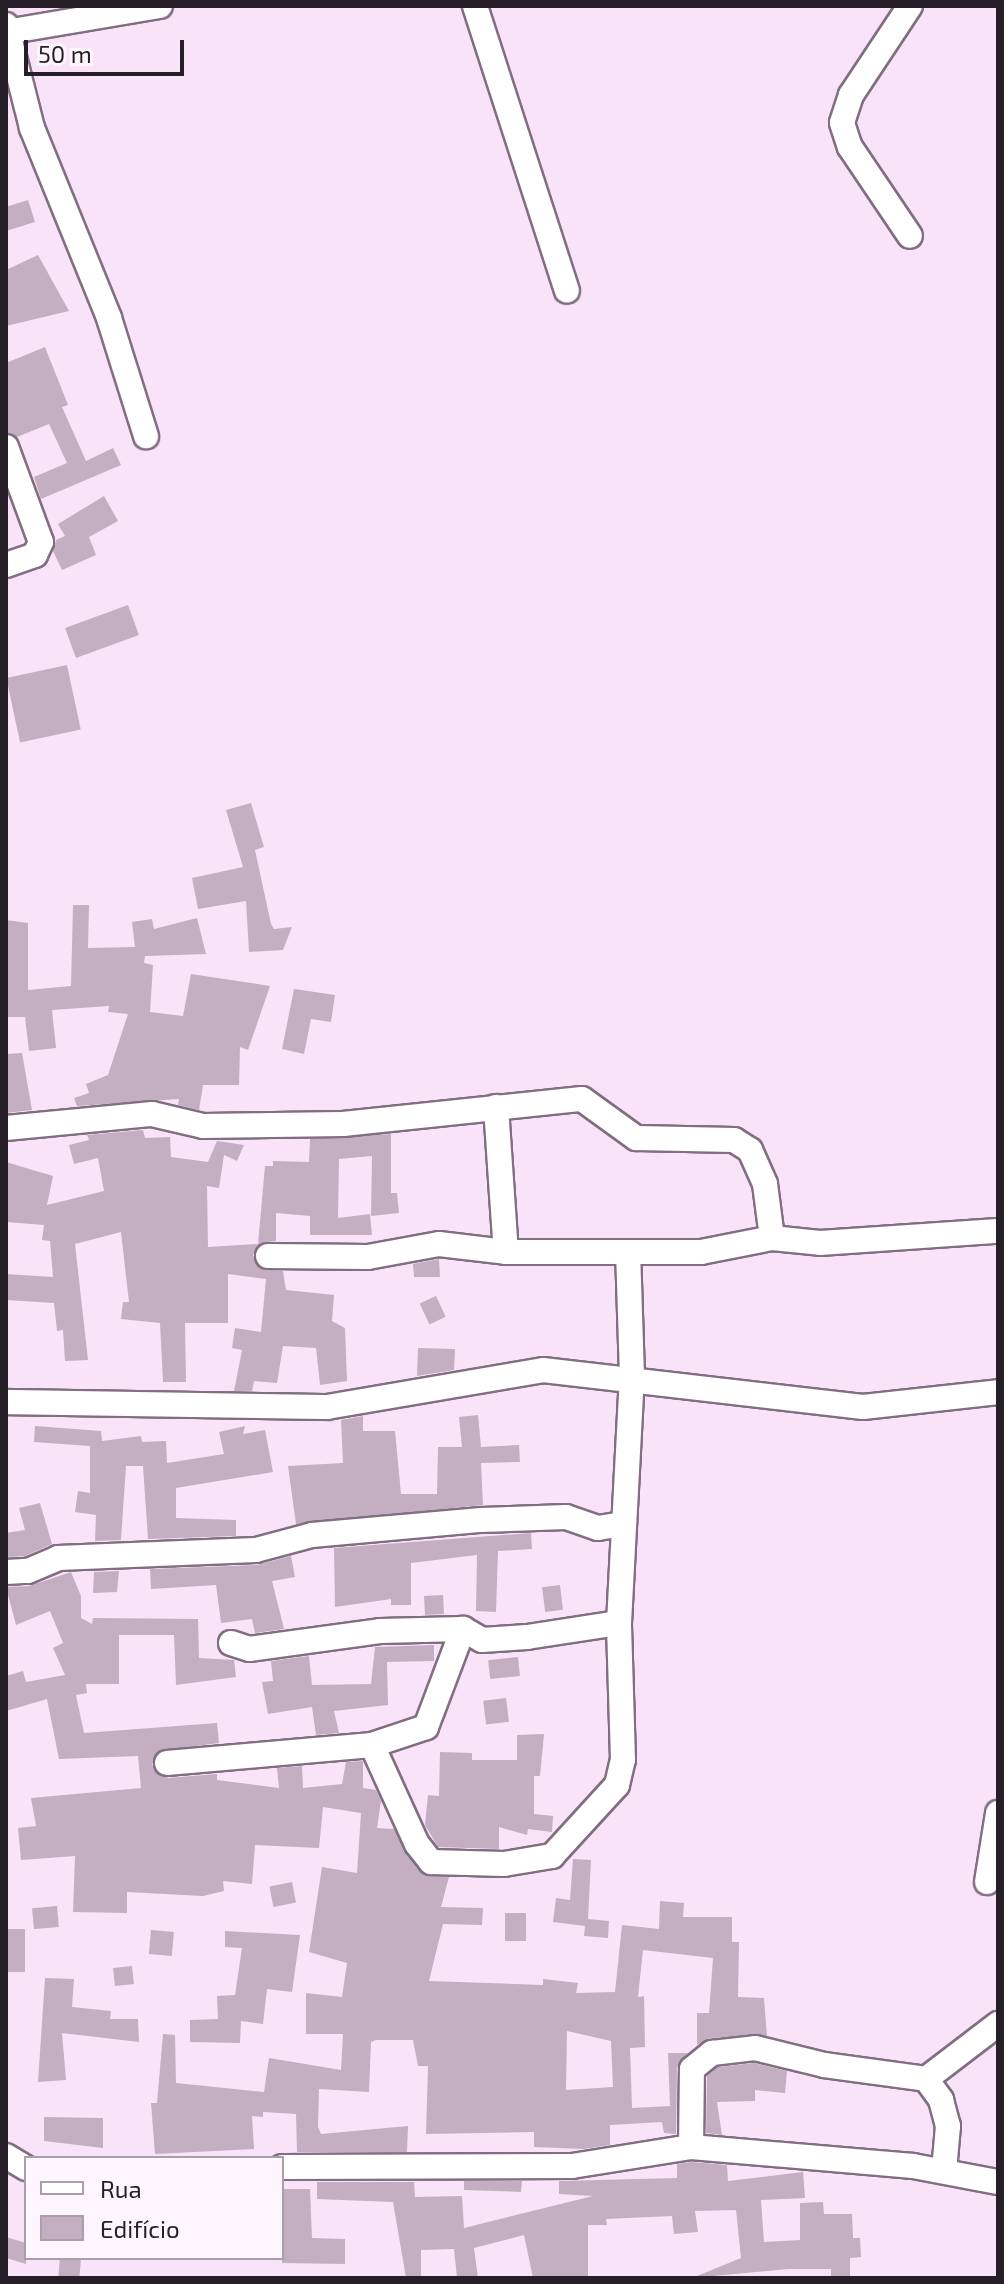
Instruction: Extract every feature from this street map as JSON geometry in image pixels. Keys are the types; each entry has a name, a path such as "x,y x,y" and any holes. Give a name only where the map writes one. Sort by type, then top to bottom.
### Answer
{"street":[{"path":"146,436 109,318 32,128 7,30 160,6"},
{"path":"475,6 567,291"},
{"path":"910,6 851,95 842,123 850,147 910,236"},
{"path":"6,447 41,542 35,555 6,565"},
{"path":"6,1128 152,1114 203,1126 343,1124 574,1098 596,1105 620,1129 647,1141 734,1140 759,1163 772,1238"},
{"path":"496,1107 506,1252"},
{"path":"268,1256 368,1257 439,1244 506,1252 701,1252 772,1238 820,1243 998,1231"},
{"path":"372,1745 417,1844 431,1862 504,1864 552,1856 617,1785 623,1760 619,1623 632,1377 628,1252"},
{"path":"6,1402 327,1407 543,1370 632,1377 863,1407 998,1392"},
{"path":"6,1572 28,1571 58,1558 256,1550 312,1535 481,1520 566,1517 598,1528 624,1524"},
{"path":"231,1643 249,1649 380,1631 463,1629 482,1640 619,1623"},
{"path":"167,1763 372,1745 426,1727 463,1629"},
{"path":"987,1882 998,1813"},
{"path":"691,2147 692,2069 712,2053 767,2049 824,2065 926,2079 998,2024"},
{"path":"926,2079 941,2100 948,2126 944,2171"},
{"path":"284,2167 572,2166 691,2147 944,2171 998,2182"},
{"path":"6,2156 24,2167"}],"building":[{"path":"28,200 35,222 6,231 6,207"},
{"path":"38,255 69,311 6,326 6,270"},
{"path":"45,347 68,405 62,407 86,461 113,448 121,465 41,499 34,477 67,463 49,424 17,437 6,432 6,363"},
{"path":"104,496 118,521 89,537 96,555 62,570 53,551 56,540 65,536 58,524"},
{"path":"128,605 139,635 76,658 65,628"},
{"path":"67,665 81,730 20,742 6,678"},
{"path":"251,803 264,847 255,850 271,924 274,929 292,927 283,950 249,952 246,901 198,909 192,878 243,867 226,810"},
{"path":"73,905 89,905 88,948 135,947 132,922 152,919 154,929 197,918 206,954 145,956 144,963 153,965 150,1012 183,1016 191,974 270,986 248,1050 240,1047 239,1085 203,1085 199,1110 178,1105 179,1099 77,1106 74,1098 89,1093 86,1084 108,1075 128,1014 108,1012 109,1006 52,1010 56,1048 29,1051 25,1017 6,1017 6,920 28,923 28,990 71,986"},
{"path":"294,989 335,995 331,1022 311,1019 304,1054 282,1049"},
{"path":"22,1053 32,1110 6,1113 6,1054"},
{"path":"143,1130 145,1138 170,1137 171,1157 208,1162 217,1141 244,1145 237,1161 224,1155 219,1188 207,1186 208,1247 258,1244 265,1166 273,1166 273,1161 309,1162 310,1139 391,1134 391,1193 397,1193 399,1213 371,1216 372,1156 339,1159 338,1218 370,1214 372,1235 310,1235 310,1216 276,1213 276,1241 260,1243 253,1255 261,1269 283,1271 286,1290 334,1295 332,1321 345,1328 347,1381 320,1385 316,1348 283,1346 277,1383 254,1381 252,1391 234,1391 242,1350 232,1348 235,1328 261,1332 266,1279 228,1274 228,1323 185,1323 186,1382 163,1382 160,1323 121,1319 123,1302 129,1302 121,1232 75,1244 88,1360 65,1361 63,1330 57,1331 54,1303 6,1300 6,1274 53,1277 50,1241 42,1240 44,1225 6,1222 6,1162 53,1176 47,1205 104,1191 98,1158 74,1164 69,1145 89,1140 87,1135"},
{"path":"439,1259 440,1277 414,1277 413,1264"},
{"path":"436,1296 446,1317 429,1324 420,1304"},
{"path":"418,1348 455,1349 454,1370 417,1376"},
{"path":"478,1415 481,1447 519,1445 520,1462 481,1463 483,1505 296,1524 288,1466 343,1463 341,1420 363,1416 363,1431 395,1431 401,1494 437,1494 438,1447 462,1447 459,1417"},
{"path":"35,1426 101,1431 102,1441 141,1436 142,1442 166,1441 167,1463 224,1454 219,1432 245,1426 243,1434 265,1430 273,1472 176,1488 176,1518 236,1520 236,1536 148,1539 143,1466 126,1466 121,1540 95,1541 96,1515 75,1512 78,1491 90,1493 90,1446 34,1442"},
{"path":"40,1503 52,1544 25,1556 6,1557 6,1533 25,1530 19,1508"},
{"path":"531,1533 532,1549 498,1551 496,1612 476,1611 477,1555 411,1563 411,1605 391,1605 391,1599 335,1607 334,1548"},
{"path":"291,1556 295,1577 272,1581 284,1629 255,1633 252,1619 221,1623 216,1585 151,1589 150,1569 257,1565"},
{"path":"119,1571 117,1592 93,1593 94,1572"},
{"path":"71,1572 81,1596 81,1618 92,1624 93,1618 198,1619 199,1658 234,1660 236,1677 176,1685 174,1635 119,1635 119,1684 86,1684 87,1693 76,1695 84,1733 217,1723 219,1743 158,1751 152,1765 168,1778 217,1774 217,1780 279,1788 277,1768 302,1766 303,1788 342,1784 346,1762 363,1761 363,1788 376,1790 381,1801 377,1828 394,1829 424,1875 449,1877 441,1907 483,1908 482,1925 443,1924 429,1981 543,1985 543,1979 578,1983 576,1993 615,1992 622,1925 659,1929 660,1901 684,1903 683,1917 732,1917 732,1942 739,1942 738,1997 764,1998 767,2036 710,2038 697,2045 697,2013 709,2013 713,1958 643,1950 638,1997 644,1996 645,2047 630,2048 632,2108 670,2106 668,2053 688,2053 677,2068 676,2134 664,2133 662,2122 610,2125 610,2145 584,2149 534,2147 534,2132 426,2134 428,2066 418,2066 413,2040 376,2040 371,2042 369,2092 319,2089 318,2127 321,2134 408,2126 407,2152 297,2152 296,2114 263,2112 263,2117 252,2116 254,2149 155,2154 151,2103 157,2103 163,2034 175,2035 176,2083 264,2092 269,2058 341,2070 343,2034 306,2034 306,1993 342,1997 347,1963 309,1952 322,1867 357,1873 361,1813 323,1807 319,1848 255,1845 252,1884 223,1881 224,1891 203,1896 127,1892 127,1913 73,1912 75,1856 21,1860 18,1828 36,1826 31,1798 141,1788 138,1756 59,1759 47,1699 6,1711 6,1676 23,1671 26,1682 65,1675 53,1648 63,1643 50,1611 16,1625 6,1587 29,1586","holes":["567,2031 611,2041 613,2087 566,2090"]},
{"path":"560,1585 563,1610 545,1612 542,1587"},
{"path":"443,1595 444,1614 425,1615 424,1596"},
{"path":"434,1645 434,1661 387,1662 388,1705 334,1711 339,1733 316,1735 312,1707 268,1714 262,1682 273,1681 271,1661 309,1656 312,1685 371,1684 375,1647"},
{"path":"518,1657 520,1676 490,1679 488,1660"},
{"path":"506,1698 509,1722 486,1725 483,1701"},
{"path":"544,1734 540,1776 534,1776 534,1814 553,1816 552,1832 528,1829 527,1835 499,1827 499,1849 438,1847 425,1825 428,1795 439,1796 440,1752 472,1753 472,1760 517,1760 517,1735"},
{"path":"573,1859 591,1860 588,1919 609,1921 608,1938 584,1936 585,1926 553,1922 556,1898 570,1900"},
{"path":"292,1882 296,1903 273,1907 269,1886"},
{"path":"57,1906 59,1927 34,1929 32,1908"},
{"path":"505,1913 526,1913 526,1941 505,1941"},
{"path":"6,1929 25,1929 25,1972 6,1972"},
{"path":"151,1930 174,1932 172,1956 149,1954"},
{"path":"225,1931 300,1935 292,1992 267,1989 263,2024 241,2021 240,2043 190,2042 190,2020 218,2019 217,1996 235,1995 242,1948 225,1947"},
{"path":"132,1966 134,1984 115,1986 113,1968"},
{"path":"45,1978 74,1979 72,2007 111,2011 110,2019 138,2019 139,2042 62,2033 66,2080 38,2082"},
{"path":"754,2063 787,2071 785,2093 755,2090 755,2101 717,2102 722,2135 706,2133 707,2076 718,2067"},
{"path":"44,2117 103,2118 103,2148 44,2141"},
{"path":"677,2164 727,2165 728,2181 803,2172 805,2198 761,2200 764,2242 800,2240 800,2203 823,2202 824,2214 852,2214 853,2238 860,2238 861,2257 850,2258 850,2278 831,2278 831,2269 788,2269 692,2278 741,2258 736,2210 695,2211 698,2232 674,2234 672,2216 606,2219 607,2225 588,2225 588,2278 533,2278 524,2235 474,2248 478,2278 457,2278 454,2249 421,2250 421,2278 406,2278 393,2202 317,2199 317,2182 414,2182 415,2197 462,2196 464,2228 593,2196 559,2194 559,2181 677,2178"},
{"path":"464,2181 522,2181 521,2192 464,2190"},
{"path":"284,2189 310,2189 312,2238 345,2239 345,2264 282,2263"},
{"path":"6,2237 24,2242 26,2264 6,2258"},
{"path":"60,2260 81,2260 79,2278 58,2276"}]}
